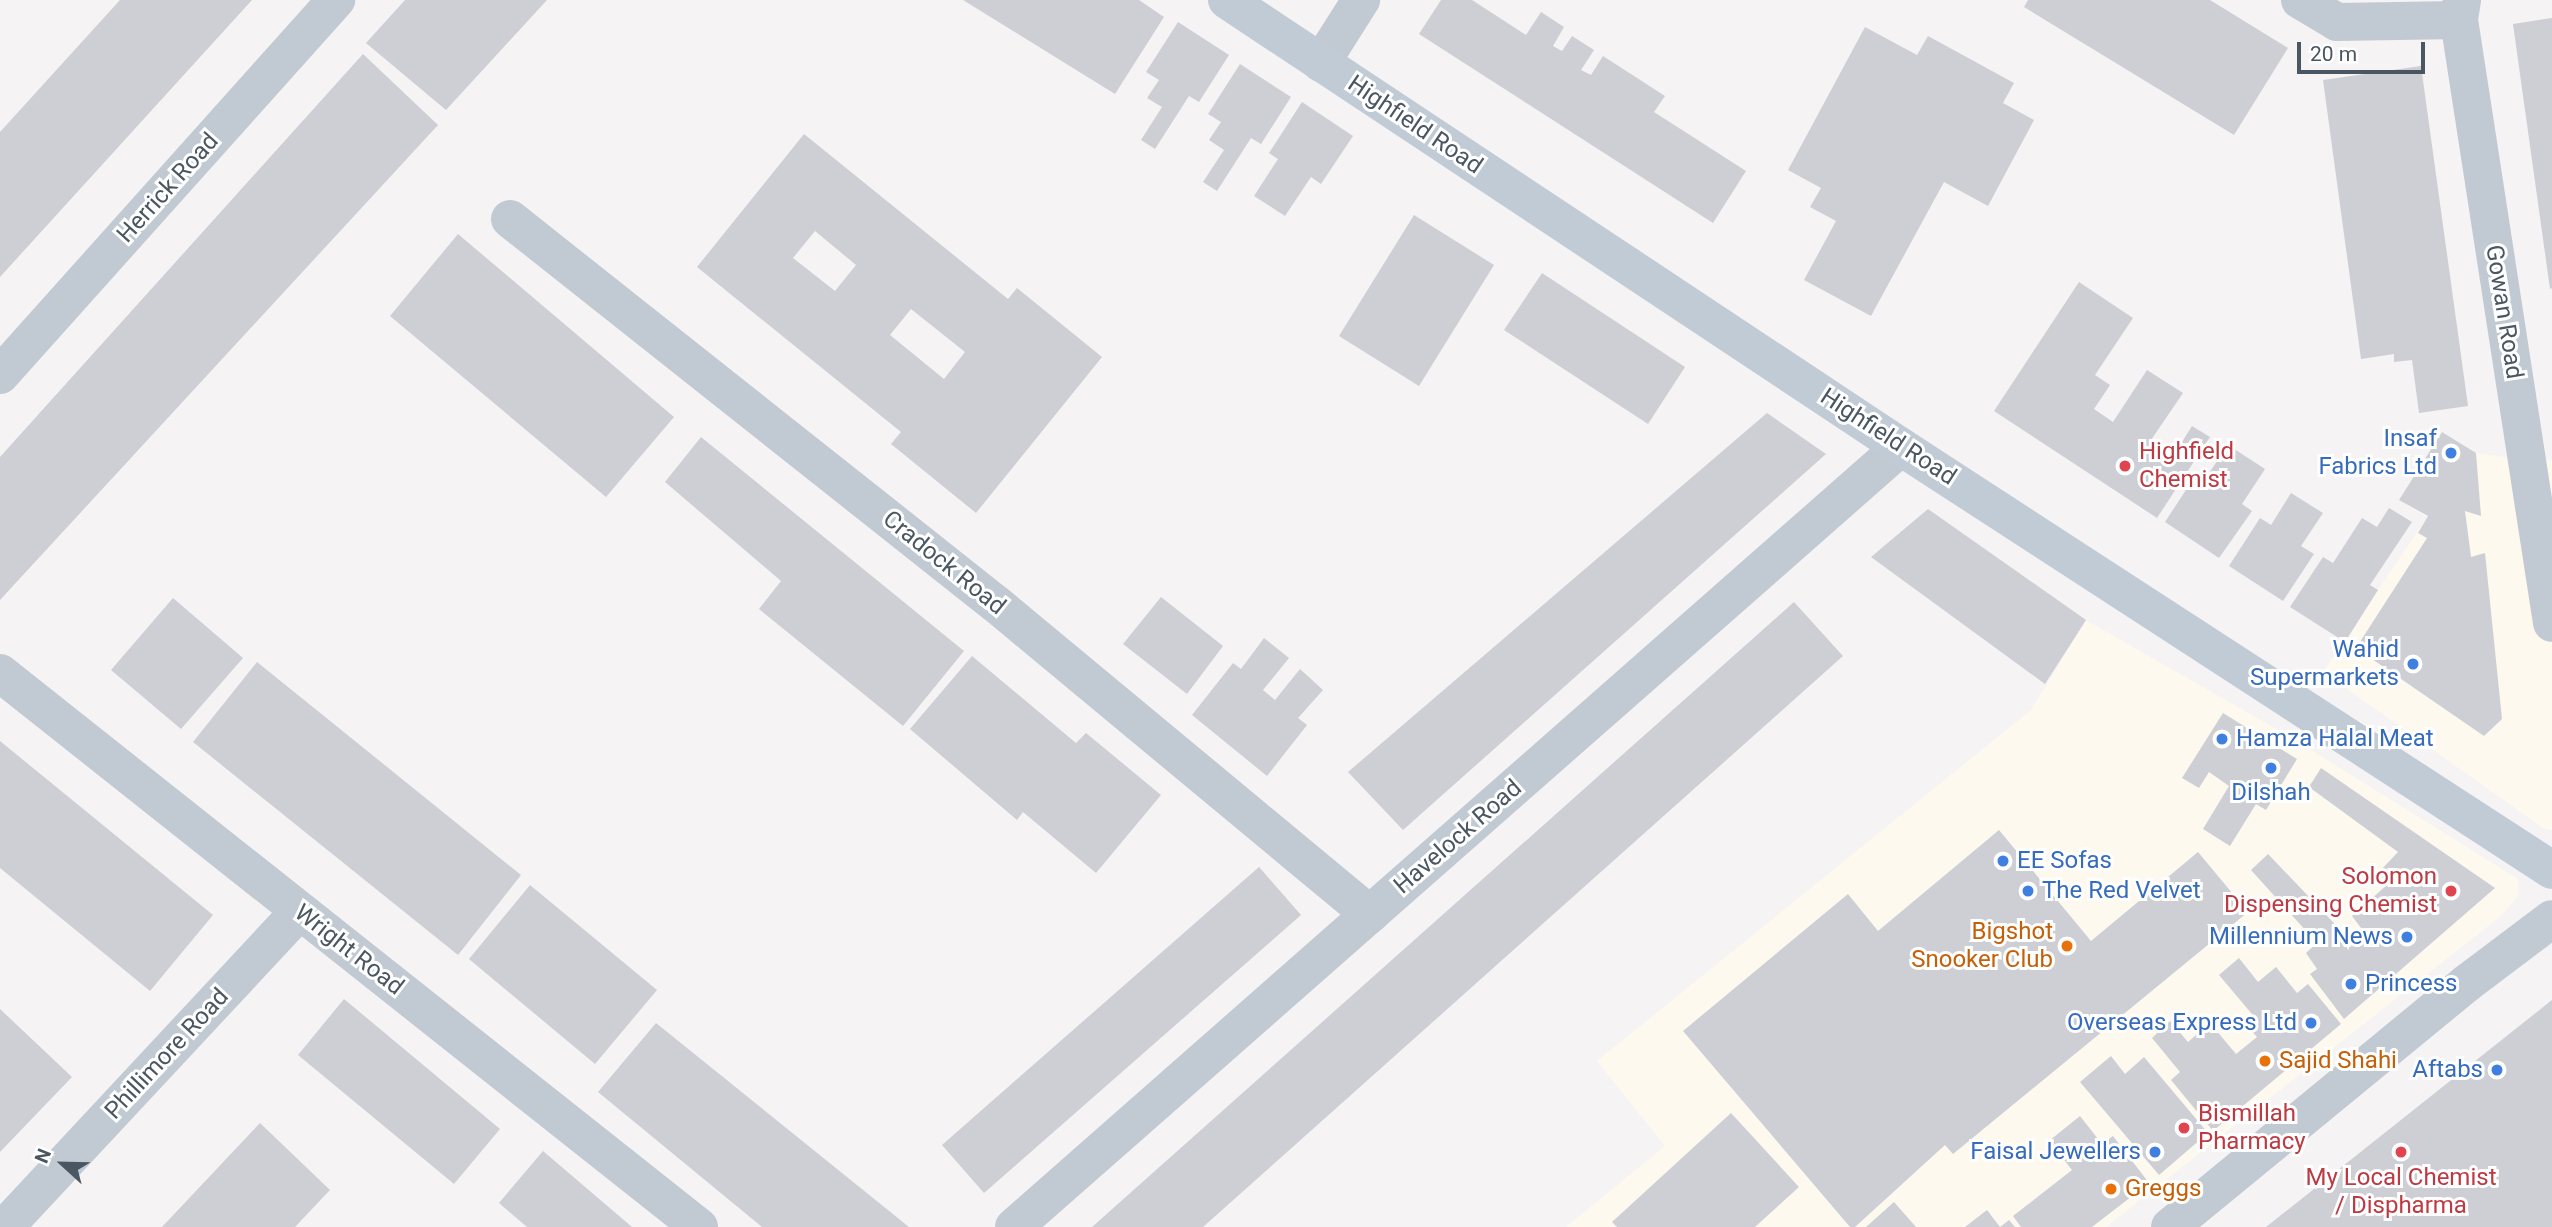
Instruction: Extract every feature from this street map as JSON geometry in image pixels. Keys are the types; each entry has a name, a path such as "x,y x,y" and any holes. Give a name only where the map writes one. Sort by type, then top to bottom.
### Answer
{"main road":[{"name":"Highfield Road","path":"1227,0 1901,447 2552,870"}],"street":[{"name":"Herrick Road","path":"0,375 336,0"},
{"path":"1321,63 1361,0"},
{"path":"2300,0 2337,22 2460,10"},
{"name":"Gowan Road","path":"2460,10 2552,623"},
{"name":"Cradock Road","path":"510,219 996,604 1370,914"},
{"name":"Havelock Road","path":"1014,1227 1901,447"},
{"name":"Wright Road","path":"0,673 699,1227"},
{"name":"Phillimore Road","path":"5,1227 300,911"},
{"path":"2170,1227 2467,983 2552,919"}],"shaded area":[{"path":"2442,432 2476,453 2536,461 2552,460 2552,830 2543,828 2323,672 2427,517 2399,500"},
{"path":"2086,620 2287,735 2518,879 2519,895 2501,916 2106,1227 1566,1227 1665,1146 1597,1061 2031,710"}],"building":[{"path":"120,0 252,0 0,277 0,132"},
{"path":"405,0 547,0 446,110 366,43"},
{"path":"963,0 1139,0 1164,17 1115,94"},
{"path":"1441,0 1472,0 1526,35 1541,12 1564,27 1553,46 1562,51 1572,36 1594,50 1581,70 1591,75 1603,56 1665,96 1654,112 1746,171 1713,223 1419,34"},
{"path":"2028,0 2210,0 2288,48 2234,135 2024,7"},
{"path":"2552,18 2552,288 2550,289 2513,24"},
{"path":"1178,22 1229,55 1199,102 1189,96 1155,149 1141,140 1162,107 1147,98 1159,80 1146,72"},
{"path":"1865,27 1917,55 1928,36 2014,83 2003,103 2034,120 1988,206 1944,182 1871,316 1804,280 1836,221 1810,207 1821,188 1788,170"},
{"path":"363,54 438,125 0,600 0,457"},
{"path":"1240,64 1291,97 1261,144 1251,138 1217,191 1203,182 1224,150 1209,140 1221,122 1208,114"},
{"path":"2421,66 2468,406 2419,413 2412,360 2394,362 2394,354 2361,359 2323,80"},
{"path":"1302,102 1353,136 1321,184 1311,177 1285,216 1254,196 1278,159 1269,153"},
{"path":"804,134 1008,299 1017,288 1102,357 976,513 891,444 901,432 697,267","holes":["815,231 856,265 835,291 793,258","911,309 965,352 944,379 890,335"]},
{"path":"1414,215 1494,265 1419,386 1339,336"},
{"path":"458,234 674,417 606,497 390,316"},
{"path":"1542,273 1685,367 1648,424 1504,330"},
{"path":"2079,282 2133,318 2095,375 2110,385 2094,409 2113,422 2147,370 2183,393 2149,443 2172,458 2192,426 2210,437 2157,518 1994,411"},
{"path":"1767,413 1826,454 1403,830 1348,772"},
{"path":"2442,432 2476,453 2481,516 2465,511 2471,557 2485,553 2502,719 2484,736 2356,648 2427,538 2418,533 2428,516 2399,500"},
{"path":"701,437 964,651 903,726 759,609 781,581 665,482"},
{"path":"2228,445 2265,469 2242,504 2252,511 2219,558 2165,522 2197,473 2205,479"},
{"path":"2291,493 2323,513 2301,546 2314,554 2283,601 2229,566 2260,518 2271,525"},
{"path":"2389,508 2412,522 2370,585 2378,590 2345,642 2290,607 2323,557 2333,563 2362,518 2377,527"},
{"path":"1928,509 2086,620 2045,684 1871,557"},
{"path":"1161,597 1223,646 1187,694 1123,644"},
{"path":"173,598 243,658 181,729 111,670"},
{"path":"1794,602 1843,656 1203,1227 1092,1227"},
{"path":"1264,638 1289,658 1263,690 1275,700 1300,669 1323,690 1298,718 1307,725 1267,776 1192,715 1233,663 1241,669"},
{"path":"972,656 1076,743 1086,733 1161,795 1096,873 1023,812 1017,820 910,729"},
{"path":"257,662 521,875 458,955 193,742"},
{"path":"2223,713 2297,759 2266,810 2256,804 2230,846 2203,829 2229,786 2209,772 2199,788 2182,778"},
{"path":"0,741 213,915 150,991 0,868"},
{"path":"2321,768 2495,888 2344,1019 2310,974 2317,969 2306,953 2317,943 2251,870 2268,854 2351,941 2364,932 2352,916 2388,884 2378,873 2398,852 2309,787"},
{"path":"1999,830 2091,941 2198,852 2248,912 1953,1154 1945,1145 1855,1227 1850,1227 1683,1031 1848,894 1878,931"},
{"path":"1259,867 1301,915 984,1193 942,1145"},
{"path":"530,885 657,990 595,1064 469,959"},
{"path":"2239,958 2258,982 2276,967 2297,993 2308,984 2341,1024 2213,1131 2171,1080 2180,1072 2152,1038 2170,1021 2188,1042 2210,1023 2236,1054 2257,1037 2248,1027 2257,1020 2219,975"},
{"path":"344,999 500,1129 454,1184 298,1055"},
{"path":"2552,1000 2552,1227 2266,1227"},
{"path":"0,1009 72,1077 0,1152"},
{"path":"656,1023 909,1227 762,1227 598,1092"},
{"path":"2111,1056 2125,1074 2144,1057 2208,1133 2159,1175 2080,1082"},
{"path":"1731,1113 1799,1187 1755,1227 1617,1227 1612,1222"},
{"path":"2080,1116 2102,1144 2113,1136 2149,1183 2092,1227 2021,1227 2013,1216 2072,1170 2049,1141"},
{"path":"260,1123 330,1190 295,1227 162,1227"},
{"path":"543,1151 632,1227 527,1227 499,1203"},
{"path":"1894,1202 1916,1227 1866,1227"},
{"path":"1987,1210 2000,1227 1965,1227"},
{"path":"2009,1220 2015,1227 2000,1227"}],"place":[{"name":"Insaf Fabrics Ltd","path":"2451,453"},
{"name":"Highfield Chemist","path":"2125,466"},
{"name":"Wahid Supermarkets","path":"2413,664"},
{"name":"Hamza Halal Meat","path":"2222,739"},
{"name":"Dilshah","path":"2271,768"},
{"name":"EE Sofas","path":"2003,861"},
{"name":"The Red Velvet","path":"2028,891"},
{"name":"Solomon Dispensing Chemist","path":"2451,891"},
{"name":"Millennium News","path":"2407,937"},
{"name":"Bigshot Snooker Club","path":"2067,946"},
{"name":"Princess","path":"2351,984"},
{"name":"Overseas Express Ltd","path":"2311,1023"},
{"name":"Sajid Shahi","path":"2265,1061"},
{"name":"Aftabs","path":"2497,1070"},
{"name":"Bismillah Pharmacy","path":"2184,1128"},
{"name":"Faisal Jewellers","path":"2155,1152"},
{"name":"My Local Chemist / Dispharma","path":"2401,1152"},
{"name":"Greggs","path":"2111,1189"}]}
